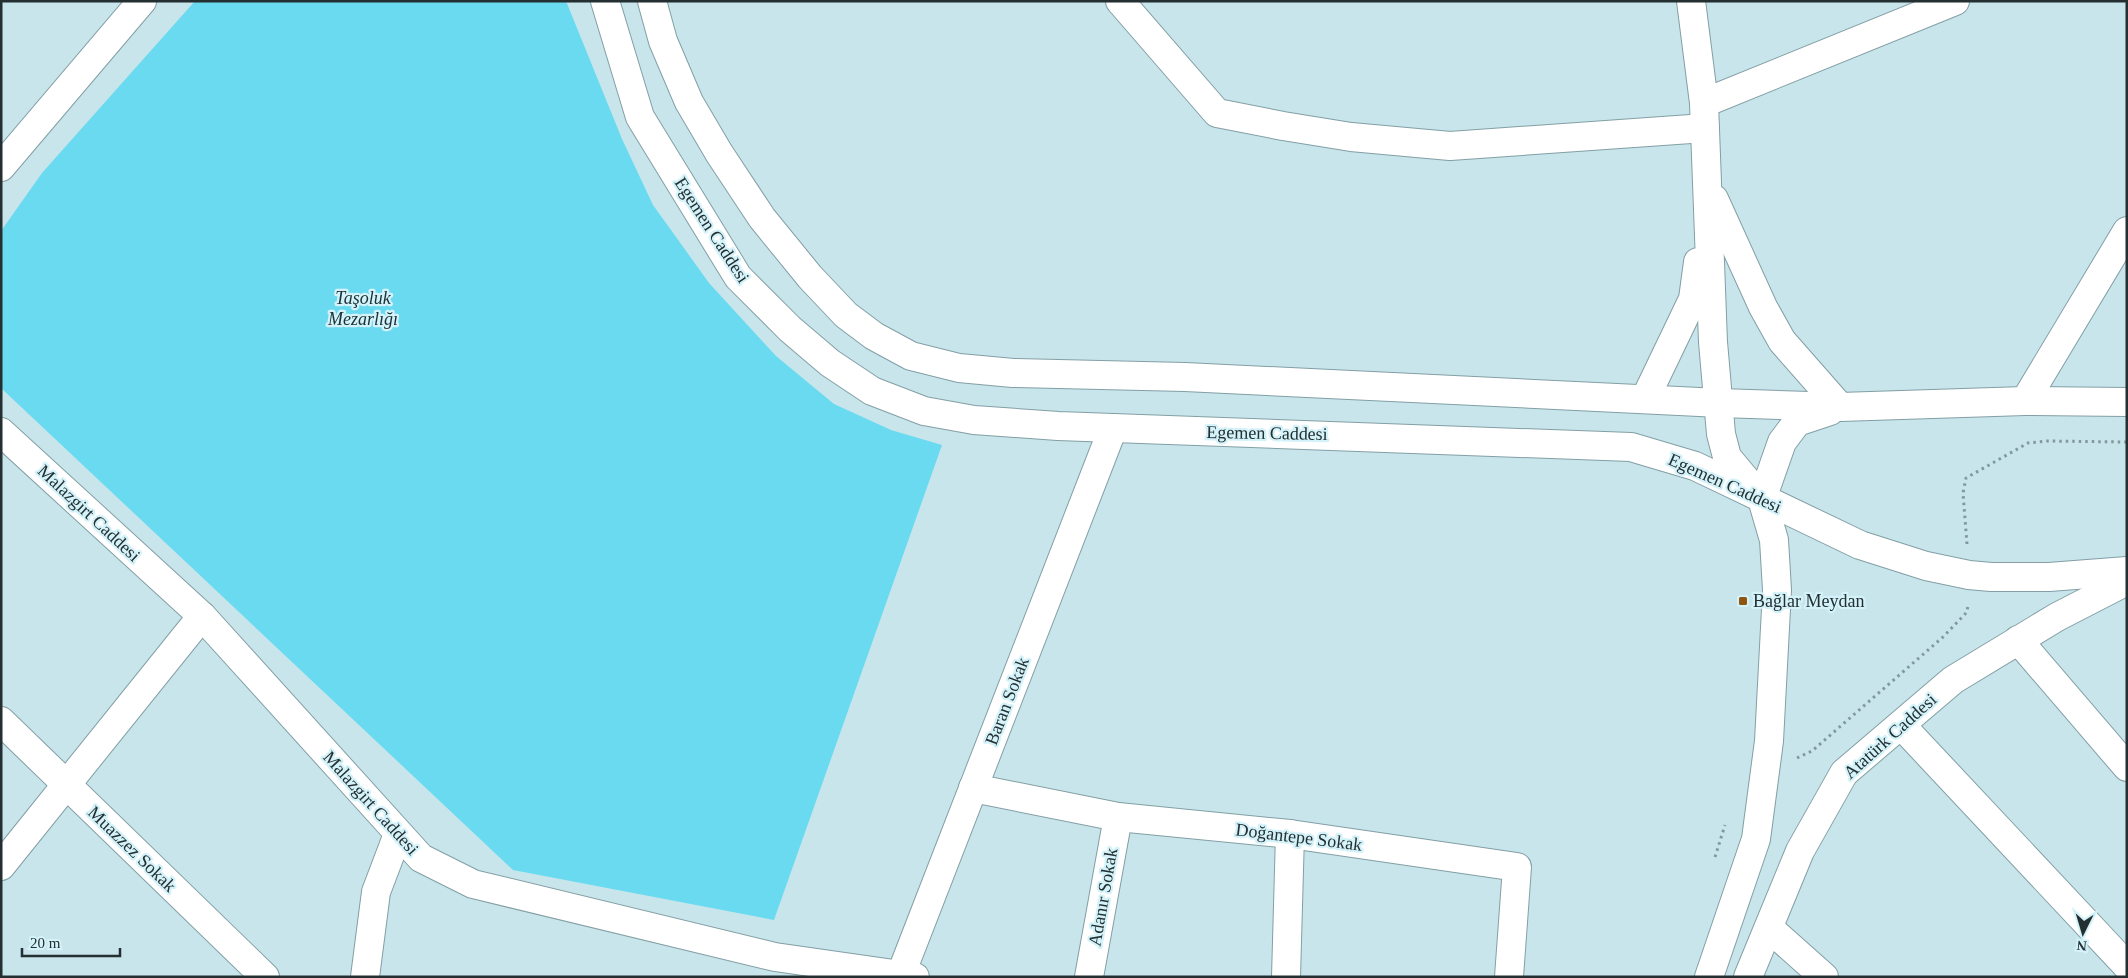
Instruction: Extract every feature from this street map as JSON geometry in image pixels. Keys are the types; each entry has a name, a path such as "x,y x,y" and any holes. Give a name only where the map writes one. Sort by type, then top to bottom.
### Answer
{"street":[{"path":"1,168 142,1"},
{"name":"Egemen Caddesi","path":"605,1 640,117 738,277 790,329 830,363 872,391 924,411 974,420 1113,428 1631,447 1695,466 1860,544 1926,566 1969,575 2049,577 2127,572"},
{"path":"652,1 663,41 689,102 762,218 810,277 846,315 874,336 911,356 959,368 1013,373 1185,376 1720,403 1840,407 2025,401 2127,402"},
{"path":"1120,1 1217,112 1283,126 1350,137 1450,146 1704,115 1955,1"},
{"path":"1691,1 1704,115 1709,186 1713,342 1720,403 1720,434 1727,457 1762,499 1774,540 1777,590 1769,741 1756,839 1709,977"},
{"path":"1645,399 1693,299 1709,186"},
{"path":"1709,186 1760,299 1782,341 1840,407"},
{"path":"2025,401 2127,231"},
{"path":"1762,499 1782,442 1797,422 1840,407"},
{"name":"Baran Sokak","path":"908,975 973,788 1113,428"},
{"name":"Malazgirt Caddesi","path":"1,432 202,616 421,858 473,884 775,967 908,975"},
{"name":"Atatürk Caddesi","path":"1748,977 1800,850 1844,773 1953,680 2057,617 2127,581"},
{"path":"1,866 202,616"},
{"path":"2018,640 2127,767"},
{"name":"Muazzez Sokak","path":"1,721 265,977"},
{"path":"1901,725 2127,966"},
{"name":"Doğantepe Sokak","path":"973,788 1118,817 1290,834 1517,867 1509,977"},
{"name":"Adanır Sokak","path":"1089,977 1118,817"},
{"path":"365,977 376,892 398,834"},
{"path":"1286,977 1290,834"},
{"path":"1769,928 1824,977"}],"path":[{"path":"1968,554 1963,493 1966,478 2028,443 2047,441 2127,442"},
{"path":"1792,761 1812,751 1943,637 1967,612 1969,602"},
{"path":"1712,866 1726,824"}],"green space":[{"name":"Taşoluk Mezarlığı","path":"195,1 566,1 622,139 653,205 709,283 776,356 834,404 891,430 942,445 774,920 513,870 1,388 1,231 42,173"}],"place":[{"name":"Bağlar Meydan","path":"1743,601"}]}
